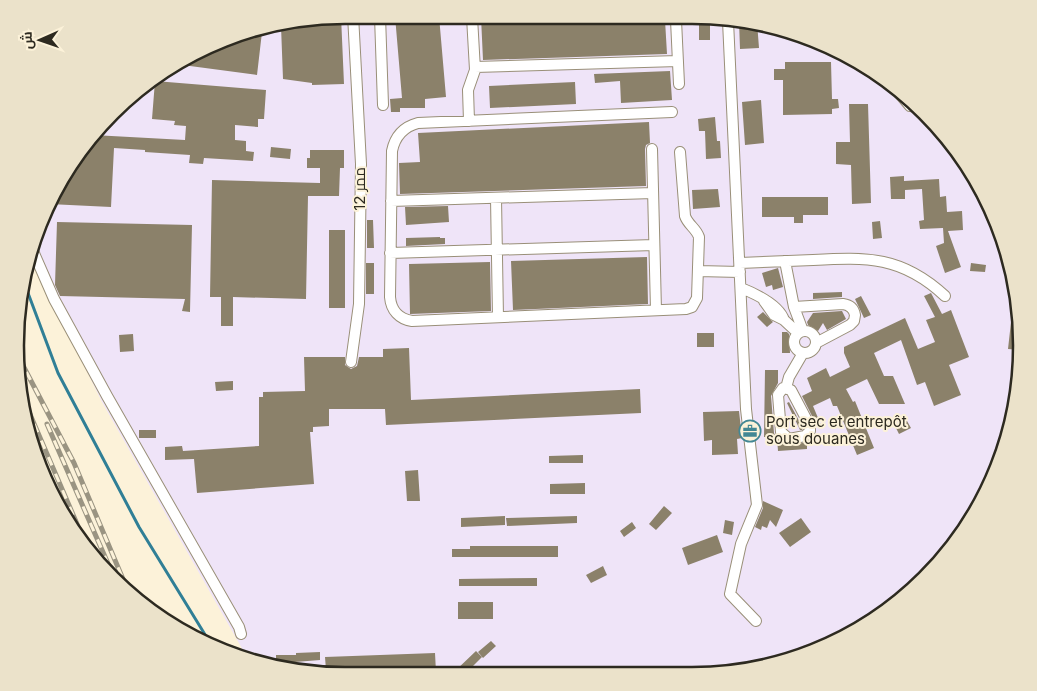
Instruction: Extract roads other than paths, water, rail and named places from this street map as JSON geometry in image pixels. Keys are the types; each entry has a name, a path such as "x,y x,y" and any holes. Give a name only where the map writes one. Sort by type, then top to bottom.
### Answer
{"street":[{"name":"ممر 12","path":"351,362 359,304 361,164 354,24"},
{"path":"380,24 383,105"},
{"path":"469,121 468,90 474,74 472,24"},
{"path":"676,24 679,84"},
{"path":"728,26 746,409 757,505 741,544 730,594 756,621"},
{"path":"474,66 678,62"},
{"path":"672,112 418,123 407,127 398,134 392,151 390,302 394,312 402,318 412,321 656,310 689,308 695,305 697,298 699,237 687,222 685,216 680,152"},
{"path":"652,149 656,310"},
{"path":"391,201 653,193"},
{"path":"496,198 498,317"},
{"path":"390,253 654,244"},
{"path":"36,258 54,299 239,627 241,634"},
{"path":"698,271 740,268 784,261 851,258 885,262 917,275 945,296"},
{"path":"784,261 800,332"},
{"path":"741,288 753,293 764,301 770,311 800,332 808,332 816,343"},
{"path":"786,388 792,393 810,426 810,431 806,436 789,439 781,432 778,395 781,390 786,388 789,378 803,353 812,351 816,343 852,323 855,316 849,306 843,304 794,307"},
{"path":"800,332 794,340 795,347 803,353"}],"waterway":[{"path":"28,294 58,373 139,527 205,635"}],"railway":[{"path":"24,368 74,463 122,577"},
{"path":"33,422 75,519"},
{"path":"47,424 107,561"}],"place":[{"name":"Port sec et entrepôt sous douanes","path":"750,431"}]}
